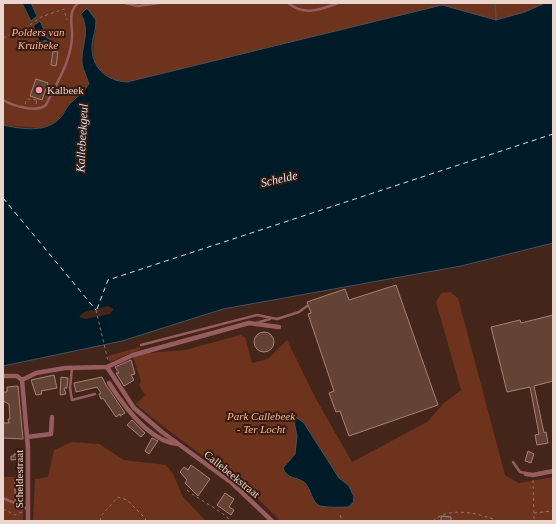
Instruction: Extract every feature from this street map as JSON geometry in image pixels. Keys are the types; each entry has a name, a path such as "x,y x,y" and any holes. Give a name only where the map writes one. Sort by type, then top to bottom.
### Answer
{"street":[{"path":"3,376 13,375 22,380 36,373 72,368 107,367 133,355 236,326 255,323 279,327"},
{"name":"Callebeekstraat","path":"107,367 134,408 179,444 232,483 272,521"},
{"name":"Scheldestraat","path":"22,380 27,437 28,521"},
{"name":"Callebeekstraat","path":"109,383 130,412 146,427 168,443 179,444"},
{"name":"Scheldestraat","path":"27,437 51,434 52,417"},
{"path":"526,474 533,475 553,471"}],"lane":[{"path":"3,100 9,103 38,109 46,105 66,62 72,35 70,26 72,11 78,3"},
{"path":"125,3 138,6 159,3"},
{"path":"288,3 294,8 304,11 321,9 338,3"},
{"path":"255,323 299,312 307,306"},
{"path":"142,345 257,315 272,319"},
{"path":"72,368 70,388 72,400 95,394"},
{"path":"513,462 520,472 526,474"},
{"path":"15,480 16,504"},
{"path":"3,498 28,509"}],"path":[{"path":"3,38 27,27 41,17 61,10 64,10 70,26"},
{"path":"24,106 27,100 37,99 36,104"},
{"path":"96,309 106,352 107,367"},
{"path":"533,475 534,521"},
{"path":"188,490 197,498 212,505 231,521"},
{"path":"100,521 101,516 118,497 127,500 146,518 146,521"},
{"path":"3,509 15,515 28,509"},
{"path":"534,513 553,511"},
{"path":"433,521 439,515 454,512 486,516 498,521"},
{"path":"340,515 342,521"}],"green space":[{"name":"Polders van Kruibeke","path":"3,3 545,3 525,12 496,20 442,5 127,82 116,81 107,77 96,66 93,49 96,30 81,14 86,27 82,63 89,84 68,105 58,120 50,125 39,128 3,125"},
{"name":"Park Callebeek - Ter Locht","path":"450,292 458,298 505,475 519,483 553,477 553,521 280,521 264,504 246,489 136,404 145,395 139,385 141,381 133,357 148,353 185,350 240,335 245,337 252,363 268,359 287,340 316,399 352,462 427,422 443,404 461,390 436,302 441,293"},
{"path":"140,347 141,349 110,362 108,356"},
{"path":"72,442 99,444 124,460 166,465 173,474 183,497 206,521 33,521 35,479 48,477 54,450"},
{"path":"3,477 25,477 23,521 3,521"}],"water":[{"path":"22,3 31,3 37,16 31,21"},
{"path":"545,3 553,3 553,243 461,266 223,309 122,341 3,366 3,125 25,129 47,126 61,117 68,106 87,87 89,84 82,63 85,27 81,14 87,8 96,20 92,53 97,66 106,76 119,81 127,82 442,5 496,20 525,12"},
{"path":"40,21 44,30 48,32 46,37 51,40 50,43 45,40 40,43 37,37 38,36 33,26"},
{"path":"297,418 304,423 339,478 349,486 354,497 353,503 348,507 320,506 313,499 305,483 285,472 283,468 295,454 297,436 294,421"}],"pier":[{"path":"108,306 114,309 110,314 85,319 79,317 84,312"}],"building":[{"path":"53,51 58,52 56,66 51,65"},
{"name":"Kalbeek","path":"36,79 48,83 42,100 30,96"},
{"path":"396,285 438,405 349,436 340,411 336,412 329,393 334,391 308,314 311,313 307,302 345,289 349,300"},
{"path":"553,315 553,381 534,386 544,433 546,432 548,443 537,445 535,435 539,434 530,387 507,392 491,327 520,320 521,323"},
{"path":"260,332 268,332 274,338 274,346 268,352 260,352 254,346 254,338"},
{"path":"131,360 135,374 131,375 134,380 124,386 116,373 119,373 115,367"},
{"path":"54,375 57,388 41,391 42,394 36,395 31,380"},
{"path":"61,377 68,378 67,388 64,388 66,394 60,395"},
{"path":"102,377 125,413 120,416 120,414 116,417 103,398 101,399 99,394 101,393 97,387 76,392 74,383"},
{"path":"18,386 23,439 3,438 3,423 9,423 8,419 10,419 9,404 3,401 3,392 7,392 7,387"},
{"path":"132,420 145,433 141,437 127,425"},
{"path":"152,438 158,441 149,454 145,451"},
{"path":"528,451 534,454 531,463 525,461"},
{"path":"14,454 22,454 22,459 11,460 11,456 14,456"},
{"path":"191,465 210,479 198,496 185,483 187,480 180,472 184,467 188,470"},
{"path":"225,493 234,499 229,507 234,510 231,515 217,505"},
{"path":"441,516 451,517 451,521 441,521"}],"waterway":[{"path":"495,3 496,20"}],"ferry route":[{"path":"97,309 108,280 553,134"},
{"path":"3,198 96,310"}],"place":[{"name":"Kalbeek","path":"39,90"}],"water label":[{"name":"Kallebeekgeul","path":"82,138"},
{"name":"Schelde","path":"279,179"}]}
